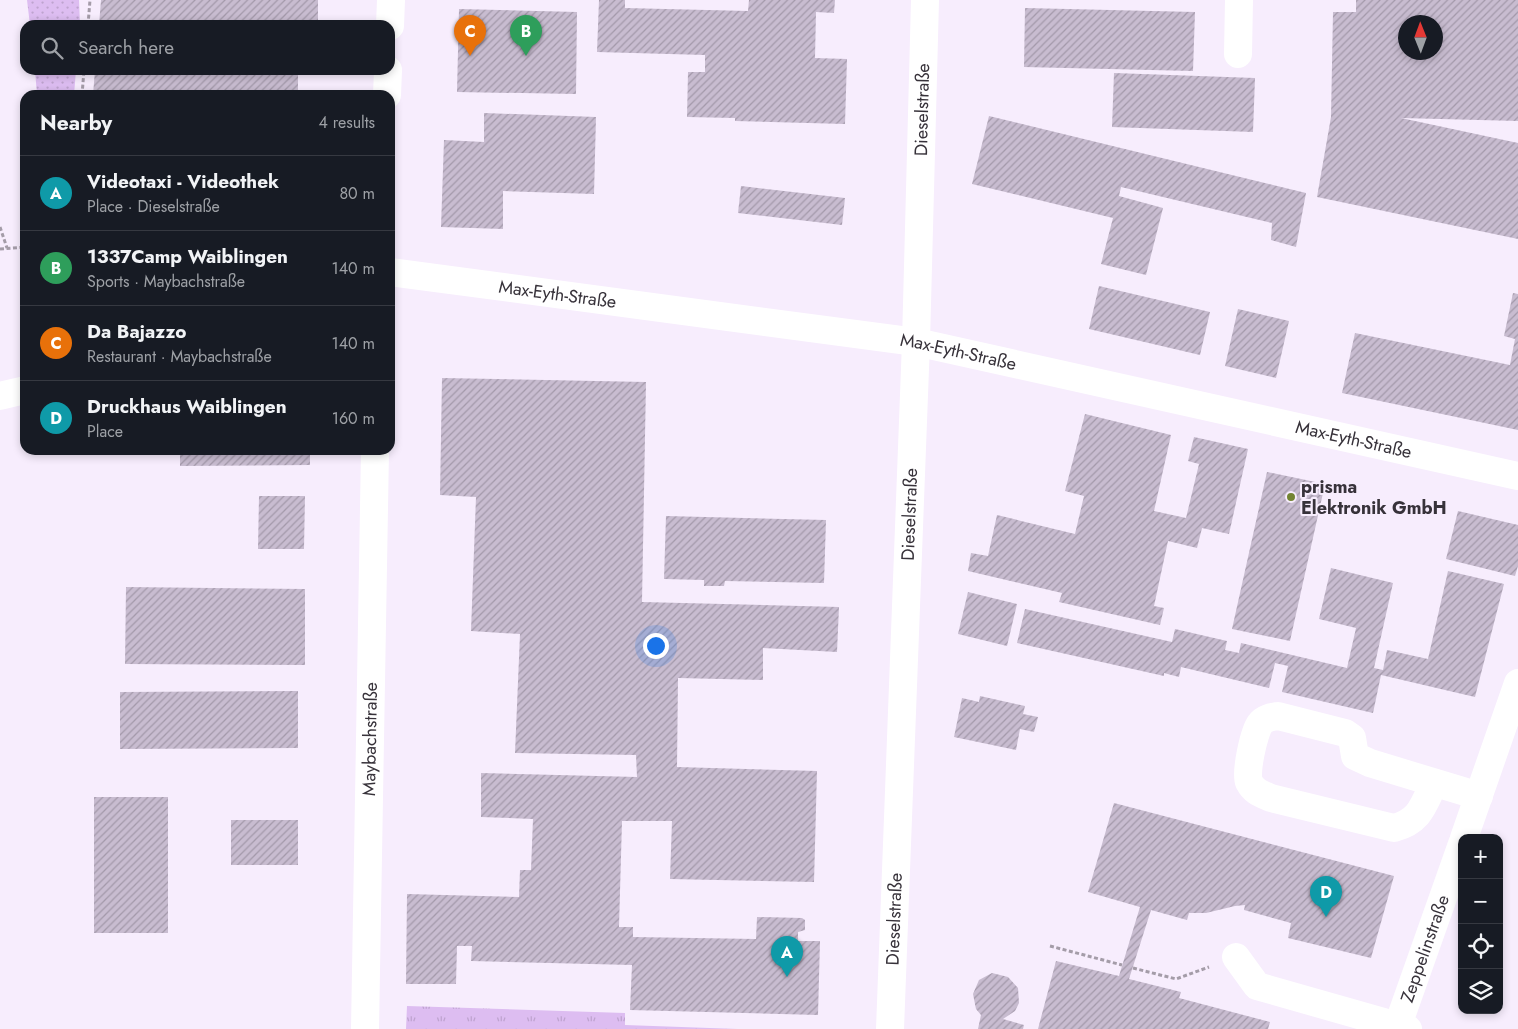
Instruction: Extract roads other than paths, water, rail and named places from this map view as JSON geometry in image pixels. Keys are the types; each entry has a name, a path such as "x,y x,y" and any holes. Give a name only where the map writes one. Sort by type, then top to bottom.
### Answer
{"street":[{"path":"390,20 391,0"},
{"name":"Dieselstraße","path":"890,1029 916,342 925,0"},
{"path":"1238,54 1239,0"},
{"path":"387,90 388,75"},
{"name":"Max-Eyth-Straße","path":"395,273 916,342 1518,476"},
{"path":"0,396 20,391"},
{"name":"Maybachstraße","path":"365,1029 375,455"},
{"path":"1465,834 1479,796 1508,747 1518,683"},
{"path":"1434,783 1420,813 1407,825 1394,828 1271,798 1255,791 1248,780 1247,768 1260,724 1268,718 1278,716 1345,733 1352,738 1356,756 1370,763 1479,796"},
{"name":"Zeppelinstraße","path":"1403,1027 1458,856"},
{"path":"1236,957 1257,986 1403,1027"}],"place":[{"name":"Da Bajazzo","path":"470,56"},
{"name":"1337Camp Waiblingen","path":"526,56"},
{"name":"prisma Elektronik GmbH","path":"1291,497"},
{"name":"Druckhaus Waiblingen","path":"1326,917"},
{"name":"Videotaxi - Videothek","path":"787,977"}]}
